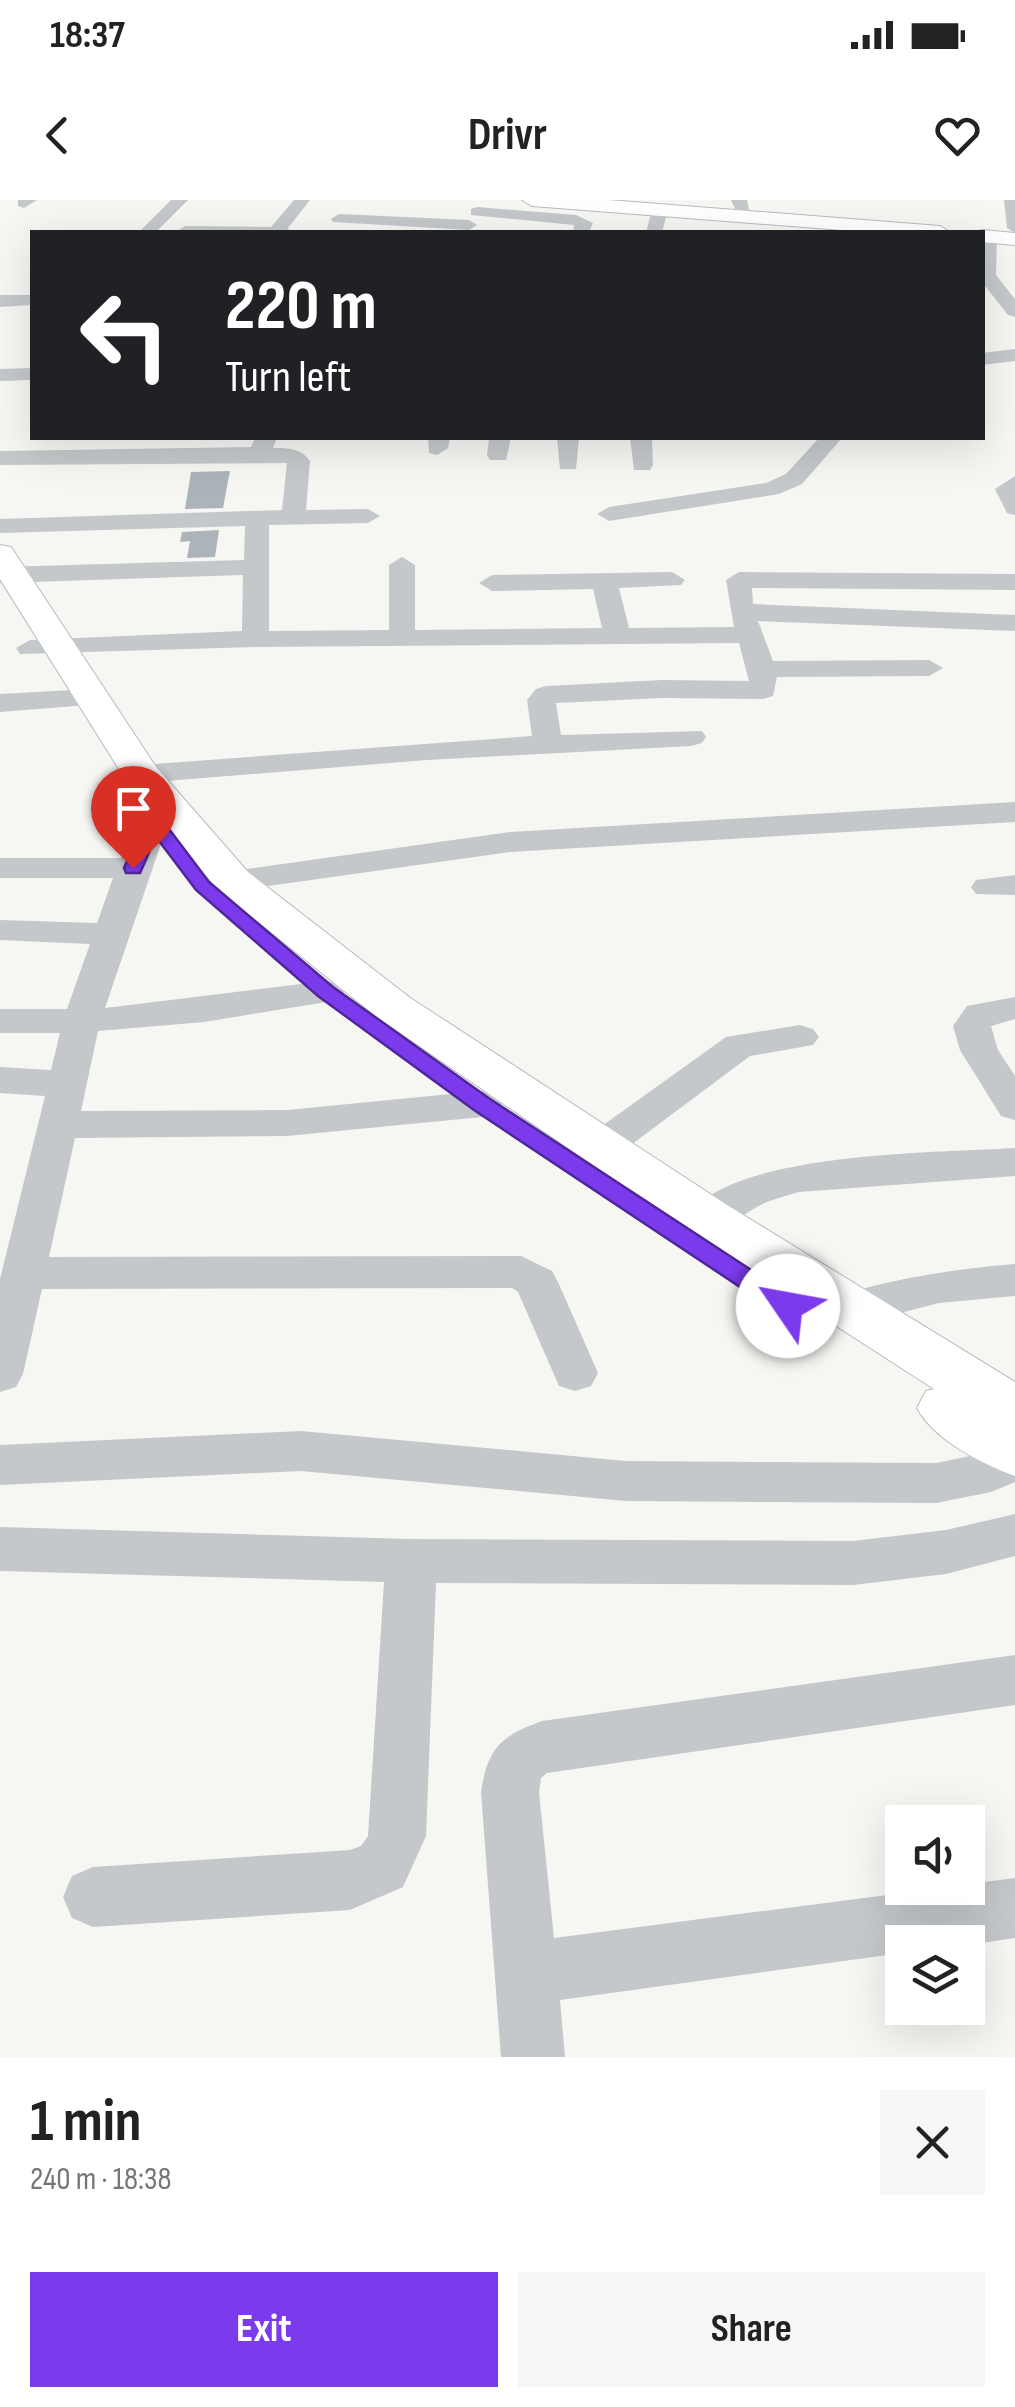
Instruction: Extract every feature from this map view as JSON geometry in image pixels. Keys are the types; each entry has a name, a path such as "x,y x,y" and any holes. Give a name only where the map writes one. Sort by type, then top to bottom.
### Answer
{"main road":[{"path":"532,200 767,222 895,229"},
{"path":"575,200 742,206 767,222"},
{"path":"985,235 1015,238"},
{"path":"3,578 78,698 142,774 202,886 326,992 482,1104 1015,1454"},
{"path":"78,698 117,776 233,881 393,1007 708,1218 1015,1410"}],"street":[{"path":"149,230 180,200"},
{"path":"280,230 302,200"},
{"path":"327,230 360,200"},
{"path":"1014,201 1015,228"},
{"path":"186,230 202,210"},
{"path":"655,230 660,210"},
{"path":"339,219 576,220 585,224 582,230"},
{"path":"223,227 257,230"},
{"path":"985,256 987,276 1015,311"},
{"path":"0,301 30,300"},
{"path":"985,358 1015,355"},
{"path":"0,375 30,374"},
{"path":"568,440 568,464"},
{"path":"640,440 642,465"},
{"path":"609,514 771,489 794,479 829,440"},
{"path":"0,458 262,446 297,457 293,516"},
{"path":"1015,483 1007,488 1015,508"},
{"path":"0,526 138,496 257,518 368,516"},
{"path":"255,640 257,518"},
{"path":"402,565 402,637"},
{"path":"3,578 257,567"},
{"path":"548,744 540,700 546,695 765,688 737,583 750,578 1015,582"},
{"path":"492,582 672,580"},
{"path":"604,582 617,636"},
{"path":"44,648 255,640 617,636 745,623 1015,623"},
{"path":"761,669 929,668"},
{"path":"0,703 78,698"},
{"path":"142,774 690,737"},
{"path":"233,881 510,842 1015,812"},
{"path":"0,1374 58,1124 53,1082 80,1024 133,868 163,815"},
{"path":"0,868 133,868"},
{"path":"0,930 111,934"},
{"path":"0,1021 80,1024 204,1011 326,992"},
{"path":"1015,1008 980,1014 972,1026 980,1050 1015,1107"},
{"path":"602,1146 739,1045 800,1037"},
{"path":"0,1080 53,1082"},
{"path":"0,1110 53,1082"},
{"path":"58,1124 287,1122 482,1104"},
{"path":"708,1218 751,1192 798,1178 1015,1162"},
{"path":"26,1273 521,1272 536,1282 576,1374"},
{"path":"853,1308 939,1288 1015,1280"},
{"path":"0,1466 301,1451 626,1481 936,1483 990,1472 1015,1454"},
{"path":"0,1549 411,1561 854,1563 946,1552 1015,1535"},
{"path":"94,1897 350,1880 372,1876 384,1868 397,1836 411,1561"},
{"path":"534,2057 510,1792 513,1765 524,1753 542,1747 1015,1680"},
{"path":"526,1973 1015,1908"}],"building":[{"path":"230,471 223,508 185,509 191,472"},
{"path":"219,530 215,557 187,558 190,541 180,542 182,532"}],"route":[{"path":"133,868 154,821 202,886 326,992 482,1104 788,1306"}]}
